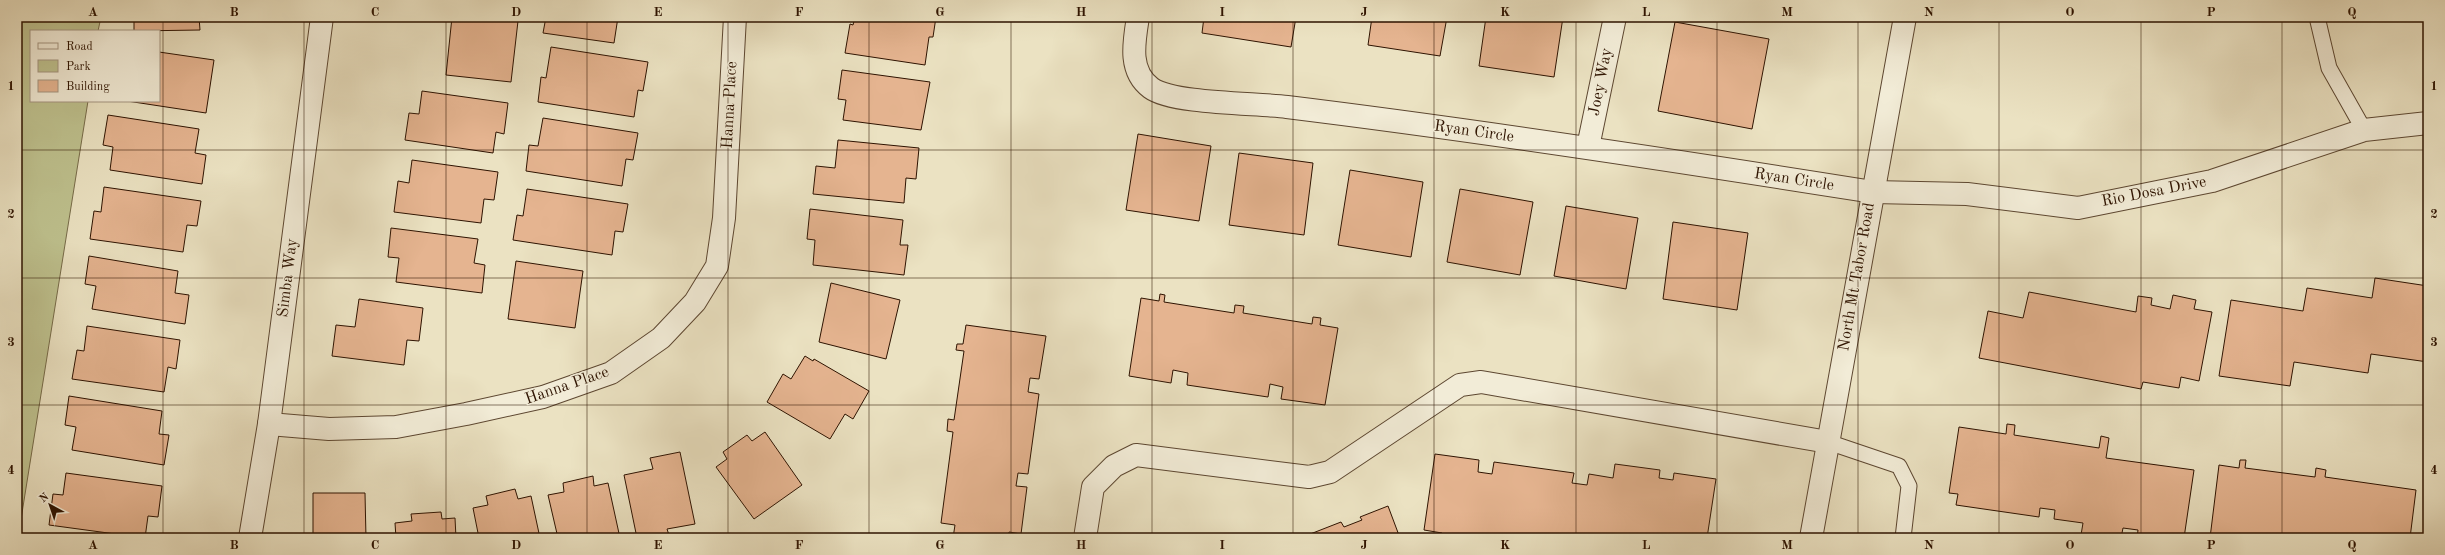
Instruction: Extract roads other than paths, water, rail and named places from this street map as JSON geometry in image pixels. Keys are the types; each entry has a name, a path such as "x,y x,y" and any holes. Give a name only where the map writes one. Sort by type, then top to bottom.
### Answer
{"street":[{"name":"Simba Way","path":"250,538 269,424 322,17"},
{"name":"Hanna Place","path":"269,424 329,429 396,427 466,414 543,397 611,373 661,338 696,302 717,266 724,218 735,17"},
{"name":"Ryan Circle","path":"1138,17 1134,62 1139,74 1151,88 1171,97 1284,107 1588,147 1873,192"},
{"name":"Joey Way","path":"1588,147 1615,17"},
{"name":"North Mt Tabor Road","path":"1811,538 1905,17"},
{"name":"Rio Dosa Drive","path":"1873,192 1967,194 2078,208 2212,181 2364,130 2428,123"},
{"path":"1085,538 1093,487 1114,466 1136,455 1309,477 1330,472 1460,384 1481,382 1828,442"}],"lane":[{"path":"2318,17 2329,68 2364,130"},
{"path":"1828,442 1899,466 1909,486 1903,538"}]}
